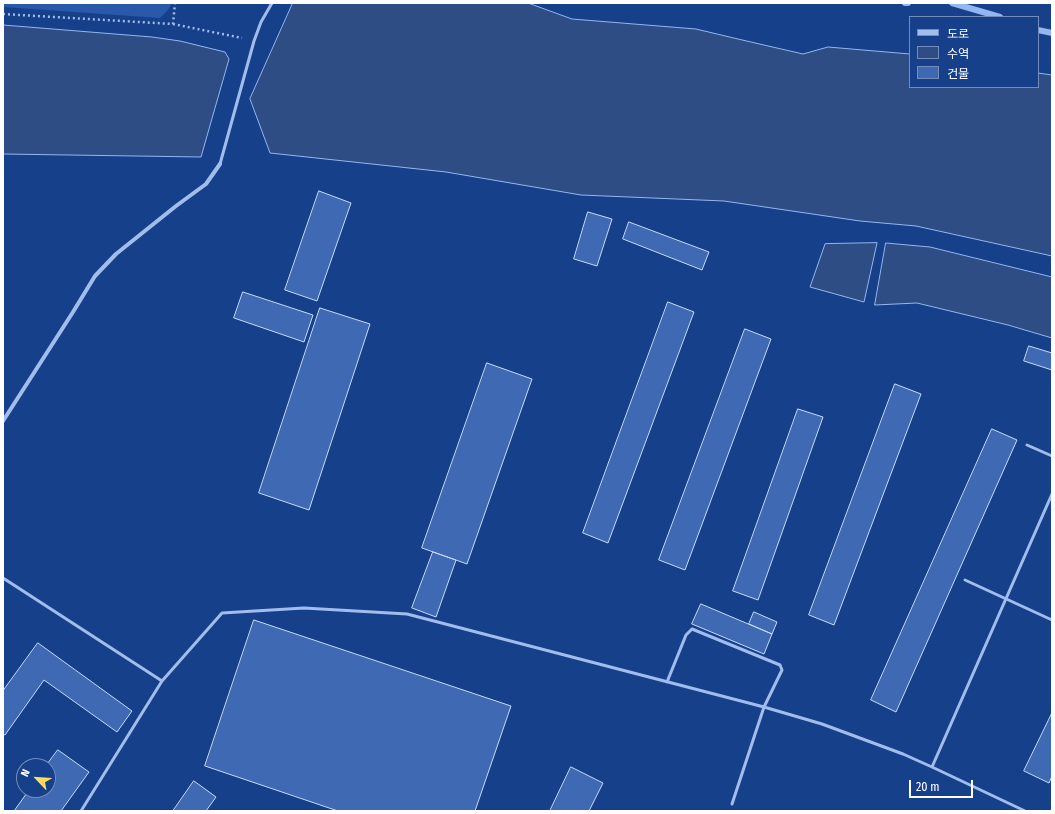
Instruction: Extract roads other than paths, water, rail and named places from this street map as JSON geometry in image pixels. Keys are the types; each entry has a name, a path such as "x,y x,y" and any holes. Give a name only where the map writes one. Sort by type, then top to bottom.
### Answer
{"street":[{"path":"3,421 74,312 95,276 116,254 206,184 220,164"}],"lane":[{"path":"220,164 254,41 261,22 272,3"},
{"path":"1027,446 1052,456"},
{"path":"932,767 1052,494"},
{"path":"3,578 162,681"},
{"path":"965,580 1052,620"},
{"path":"80,811 162,681 222,613 304,608 407,614 764,707 822,724 903,754 1024,811"},
{"path":"667,682 686,635 692,629 780,665 782,670 764,707 732,804"}],"water":[{"path":"293,3 528,3 572,19 696,29 803,54 828,47 909,54 909,88 1039,88 1039,73 1052,75 1052,256 916,226 860,221 724,201 581,195 446,172 270,153 250,99"},
{"path":"3,25 152,37 180,41 225,52 229,59 201,157 3,154"},
{"path":"877,243 864,302 810,287 825,244"},
{"path":"886,243 930,247 1052,277 1052,338 1008,325 917,303 875,305"}],"waterway":[{"path":"952,3 997,16"},
{"path":"1039,30 1052,33"}]}
